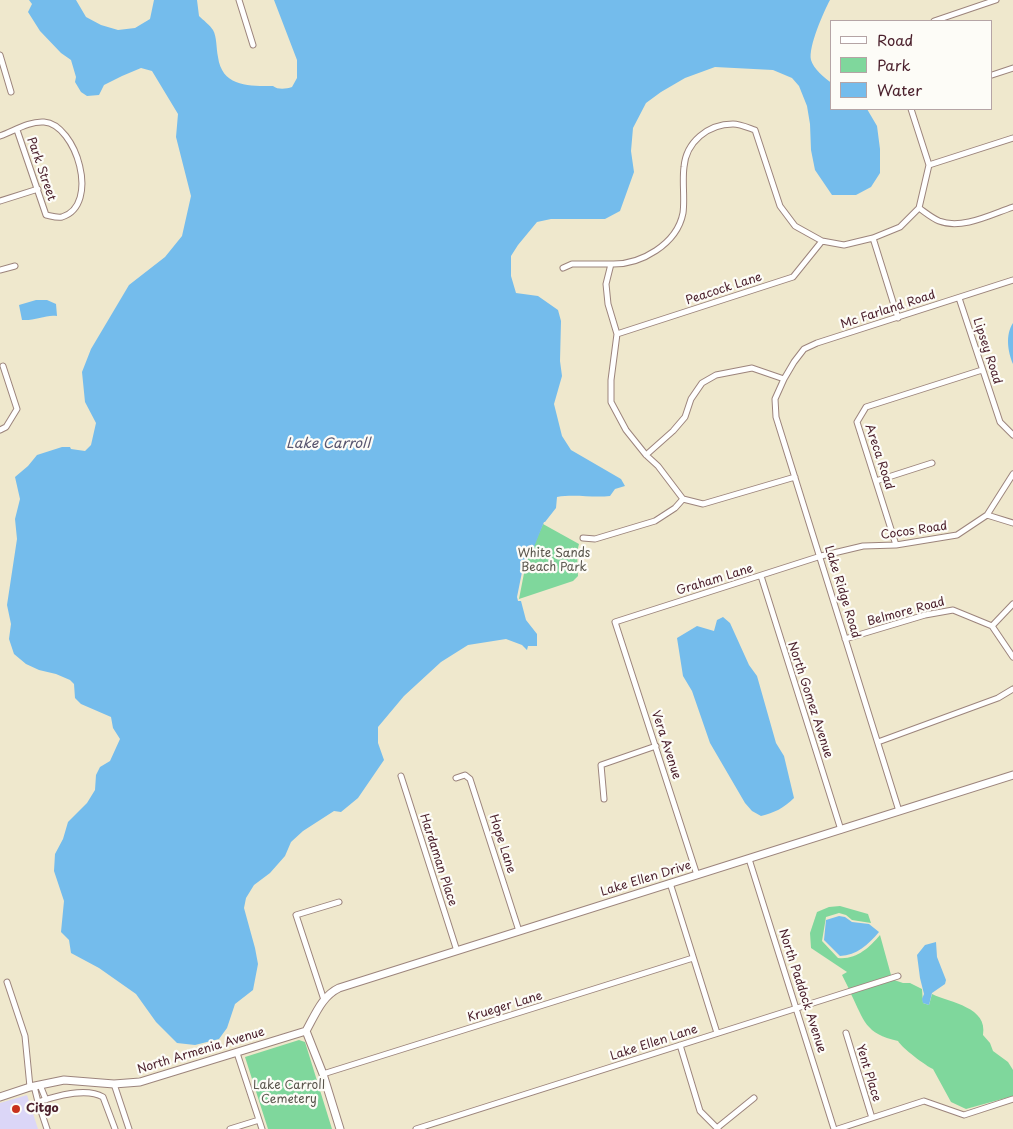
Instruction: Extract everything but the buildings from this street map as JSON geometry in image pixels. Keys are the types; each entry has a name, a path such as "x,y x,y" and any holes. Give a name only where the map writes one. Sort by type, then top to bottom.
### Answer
{"street":[{"path":"238,0 253,45"},
{"path":"937,20 996,0"},
{"path":"0,56 11,92"},
{"path":"993,75 1013,68"},
{"path":"563,268 572,264 618,264 646,257 664,245 678,228 683,212 684,166 687,150 697,138 712,129 734,124 755,130 780,206 795,226 822,241 844,245 873,238 900,227 919,208 929,165 911,110"},
{"name":"Park Street","path":"46,122 59,128 76,153 81,172 82,194 73,210 60,217 46,215 17,130 30,124 46,122"},
{"path":"0,136 17,130"},
{"path":"929,165 1013,138"},
{"path":"0,201 38,189"},
{"path":"919,208 941,222 954,223 967,222 1013,207"},
{"path":"873,238 898,318"},
{"name":"Peacock Lane","path":"617,334 793,277 822,241"},
{"path":"611,264 606,284 608,304 617,334 611,380 612,402 626,430 684,499 702,504 795,477"},
{"path":"0,270 15,266"},
{"name":"Mc Farland Road","path":"784,379 804,349 817,343 1013,280"},
{"name":"Lipsey Road","path":"959,298 1000,422 1013,434"},
{"path":"0,430 6,428 17,409 3,366"},
{"path":"646,455 674,431 685,417 691,398 702,382 716,376 752,368 784,379"},
{"name":"Areca Road","path":"896,545 857,422 866,407 982,370"},
{"name":"Lake Ridge Road","path":"784,379 775,399 776,417 821,556 899,811"},
{"path":"876,481 932,463"},
{"name":"Cocos Road","path":"821,556 863,546 896,545 957,535 987,515 1013,474"},
{"path":"583,538 595,539 655,521 675,508 684,499"},
{"path":"987,515 1013,523"},
{"name":"Graham Lane","path":"614,622 821,556"},
{"name":"North Gomez Avenue","path":"760,576 841,830"},
{"path":"1013,604 992,626 1013,657"},
{"name":"Belmore Road","path":"845,639 925,615 953,610 992,626"},
{"name":"Vera Avenue","path":"614,622 697,874"},
{"path":"878,742 998,698 1013,689"},
{"path":"604,799 601,765 656,746"},
{"name":"Hope Lane","path":"456,778 465,775 470,779 519,931"},
{"name":"Lake Ellen Drive","path":"306,1031 330,992 339,988 1013,775"},
{"name":"Hardaman Place","path":"401,776 457,951"},
{"name":"North Paddock Avenue","path":"750,859 836,1129"},
{"path":"670,883 717,1033"},
{"path":"324,1000 296,915 338,902"},
{"name":"Krueger Lane","path":"323,1074 693,958"},
{"name":"Lake Ellen Lane","path":"416,1129 898,976"},
{"path":"7,982 25,1036 38,1102 47,1129"},
{"path":"306,1031 323,1074 340,1129"},
{"name":"North Armenia Avenue","path":"0,1097 35,1086 64,1080 114,1084 140,1082 306,1031"},
{"name":"Yent Place","path":"846,1033 872,1118"},
{"path":"680,1045 700,1111 717,1128 754,1098"},
{"path":"237,1053 262,1129"},
{"path":"114,1084 129,1129"},
{"path":"35,1086 46,1100"},
{"path":"38,1102 71,1093 99,1095 106,1101 114,1129"},
{"path":"836,1129 924,1101 964,1115 1013,1099"},
{"path":"230,1129 259,1120"}],"shaded area":[{"path":"27,1095 38,1129 0,1129 0,1103"}],"green space":[{"name":"White Sands Beach Park","path":"543,524 579,544 577,552 578,576 573,581 519,599 526,563"},
{"path":"840,906 868,914 871,923 852,920 846,915 839,913 826,917 822,941 838,958 845,958 862,952 880,935 891,975 849,989 842,975 847,972 811,948 810,933 817,912 829,907"},
{"path":"894,980 910,983 922,989 923,1003 929,1005 932,994 974,1012 980,1018 983,1026 983,1035 990,1043 993,1051 1008,1062 1013,1070 1013,1096 966,1109 951,1102 933,1069 904,1048 898,1041 887,1038 872,1030 867,1025 851,994"},
{"name":"Lake Carroll Cemetery","path":"299,1040 305,1042 332,1129 268,1129 245,1057"}],"water":[{"name":"Lake Carroll","path":"29,0 76,0 86,17 101,25 118,30 135,28 150,19 154,0 197,0 199,16 213,30 218,57 225,74 238,83 255,86 273,86 282,89 292,87 297,78 297,60 274,0 830,0 814,38 811,60 820,73 830,82 830,110 868,110 877,126 880,149 880,173 871,187 856,195 832,195 815,170 807,106 799,86 792,78 773,70 715,67 685,78 646,103 633,128 631,151 634,172 620,211 605,219 551,219 537,222 518,245 511,256 511,276 516,293 538,296 558,310 561,321 560,361 562,376 554,404 562,436 571,450 621,479 625,486 615,489 610,496 557,497 556,508 544,522 534,547 524,562 517,597 518,601 521,601 526,620 537,634 537,646 528,646 527,650 522,645 506,639 468,645 441,662 404,696 378,727 378,743 384,760 358,798 341,812 334,811 303,831 291,842 285,856 270,873 254,885 246,898 244,908 258,964 253,990 235,1004 227,1028 219,1039 195,1045 177,1043 156,1022 136,994 99,968 71,953 69,940 61,932 64,901 54,871 55,854 63,839 68,822 87,803 95,790 96,775 100,767 110,761 120,739 113,728 111,717 81,704 75,698 74,684 70,680 26,664 14,654 9,639 11,624 7,605 17,539 15,519 20,499 15,477 37,455 62,447 85,451 91,445 96,423 85,402 82,372 91,349 129,285 165,257 182,236 191,196 176,137 178,114 152,71 141,68 104,85 99,95 87,96 81,92 75,82 76,77 71,60 61,53 40,31 28,12 32,4"},
{"path":"36,300 47,300 56,304 57,316 22,320 19,305"},
{"path":"1013,323 1013,364 1008,344 1010,328"},
{"path":"723,617 730,623 749,665 757,676 776,743 784,756 794,798 779,810 761,816 752,811 745,803 710,743 692,691 683,676 677,638 697,626 714,631 717,620"},
{"path":"839,916 845,917 852,922 869,924 879,932 862,949 852,954 840,956 824,940 826,920"},
{"path":"936,942 937,957 946,980 945,984 932,993 929,1005 923,1003 922,999 924,994 917,955 925,945"}],"place":[{"name":"Citgo","path":"16,1109"}]}
